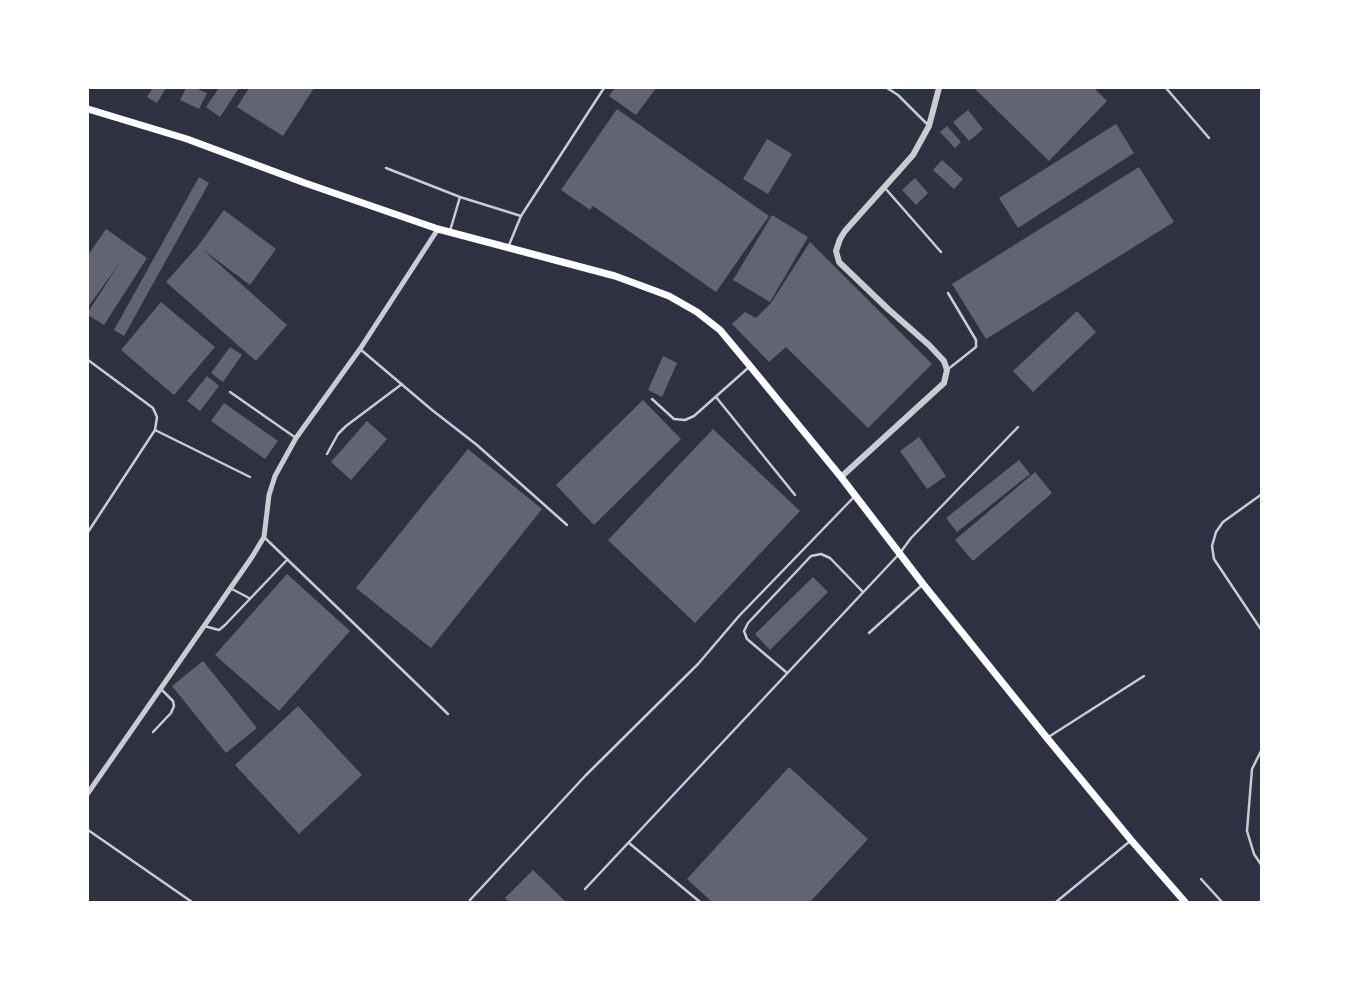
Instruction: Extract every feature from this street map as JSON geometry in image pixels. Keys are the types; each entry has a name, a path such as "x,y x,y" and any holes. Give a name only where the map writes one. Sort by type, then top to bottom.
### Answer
{"main road":[{"path":"89,112 187,139 438,229 615,276 669,296 697,312 720,330 750,366 856,495 923,584 1047,738 1185,902"}],"street":[{"path":"841,477 944,383 947,370 944,361 839,262 836,251 845,231 913,155 929,126 939,88"},
{"path":"88,793 252,557 264,537 275,475 296,438 360,349 438,229"}],"lane":[{"path":"508,247 521,216 604,88"},
{"path":"887,88 898,95 929,126"},
{"path":"1166,88 1209,138"},
{"path":"386,168 460,197 521,216"},
{"path":"885,188 941,252"},
{"path":"450,232 460,197"},
{"path":"947,370 976,347 976,340 948,293"},
{"path":"360,349 477,445 567,525"},
{"path":"88,360 153,408 157,417 155,430 88,532"},
{"path":"652,399 674,419 685,421 750,366"},
{"path":"327,454 338,434 346,426 402,384"},
{"path":"230,392 296,438"},
{"path":"716,397 795,495"},
{"path":"585,889 900,553 911,538 1018,428"},
{"path":"155,430 250,477"},
{"path":"1262,494 1223,522 1216,532 1212,547 1214,559 1262,631"},
{"path":"470,900 586,775 698,664 739,616 856,495"},
{"path":"264,537 448,713"},
{"path":"787,673 747,639 744,631 748,623 811,556 830,558 863,592"},
{"path":"204,626 219,630 287,560"},
{"path":"869,634 923,584"},
{"path":"230,588 249,598"},
{"path":"1047,738 1144,676"},
{"path":"153,732 174,706 173,701 160,688"},
{"path":"1262,750 1252,769 1247,831 1254,854 1262,866"},
{"path":"88,830 192,902"},
{"path":"1056,902 1131,840"},
{"path":"629,842 700,902"},
{"path":"1202,879 1222,902"}],"building":[{"path":"153,88 166,88 157,103 147,97"},
{"path":"186,88 207,93 199,109 180,100"},
{"path":"219,88 239,88 220,117 206,107"},
{"path":"249,88 314,88 283,136 237,107"},
{"path":"615,88 656,88 636,115 609,96"},
{"path":"974,88 1094,88 1107,101 1049,161"},
{"path":"617,109 769,216 716,292 593,206 590,210 561,190"},
{"path":"968,110 983,129 969,141 953,122"},
{"path":"1116,124 1134,153 1018,228 999,198"},
{"path":"947,126 961,142 955,148 940,132"},
{"path":"767,139 792,154 768,194 743,179"},
{"path":"942,160 963,179 954,189 933,170"},
{"path":"1139,167 1174,222 986,339 952,284"},
{"path":"199,177 209,183 124,336 114,330"},
{"path":"915,178 928,193 916,205 902,190"},
{"path":"224,210 276,249 250,285 202,249 287,325 256,361 166,282 198,246"},
{"path":"772,215 808,237 770,302 733,280"},
{"path":"106,229 147,258 104,325 88,315 88,312 119,264 88,307 88,255"},
{"path":"810,242 932,364 868,428 786,347 769,362 732,324 745,312 756,318 771,303"},
{"path":"161,302 215,347 174,395 121,350"},
{"path":"1077,311 1096,332 1033,392 1013,371"},
{"path":"230,347 242,355 223,382 211,373"},
{"path":"663,356 677,363 662,397 648,390"},
{"path":"207,376 219,386 200,411 187,401"},
{"path":"643,400 681,439 594,525 556,485"},
{"path":"224,403 278,441 265,459 211,421"},
{"path":"367,421 387,439 351,480 331,462"},
{"path":"713,429 800,511 695,623 608,540"},
{"path":"919,437 946,476 927,489 900,451"},
{"path":"468,449 542,509 431,648 356,588"},
{"path":"1019,460 1030,474 957,532 946,518"},
{"path":"1035,472 1052,493 973,561 955,540"},
{"path":"287,574 350,631 279,711 215,655"},
{"path":"813,577 828,592 770,650 755,634"},
{"path":"203,661 257,728 226,753 172,686"},
{"path":"298,706 362,775 299,834 235,765"},
{"path":"789,767 868,839 810,902 712,902 687,879"},
{"path":"533,870 566,902 509,902 505,898"}]}
